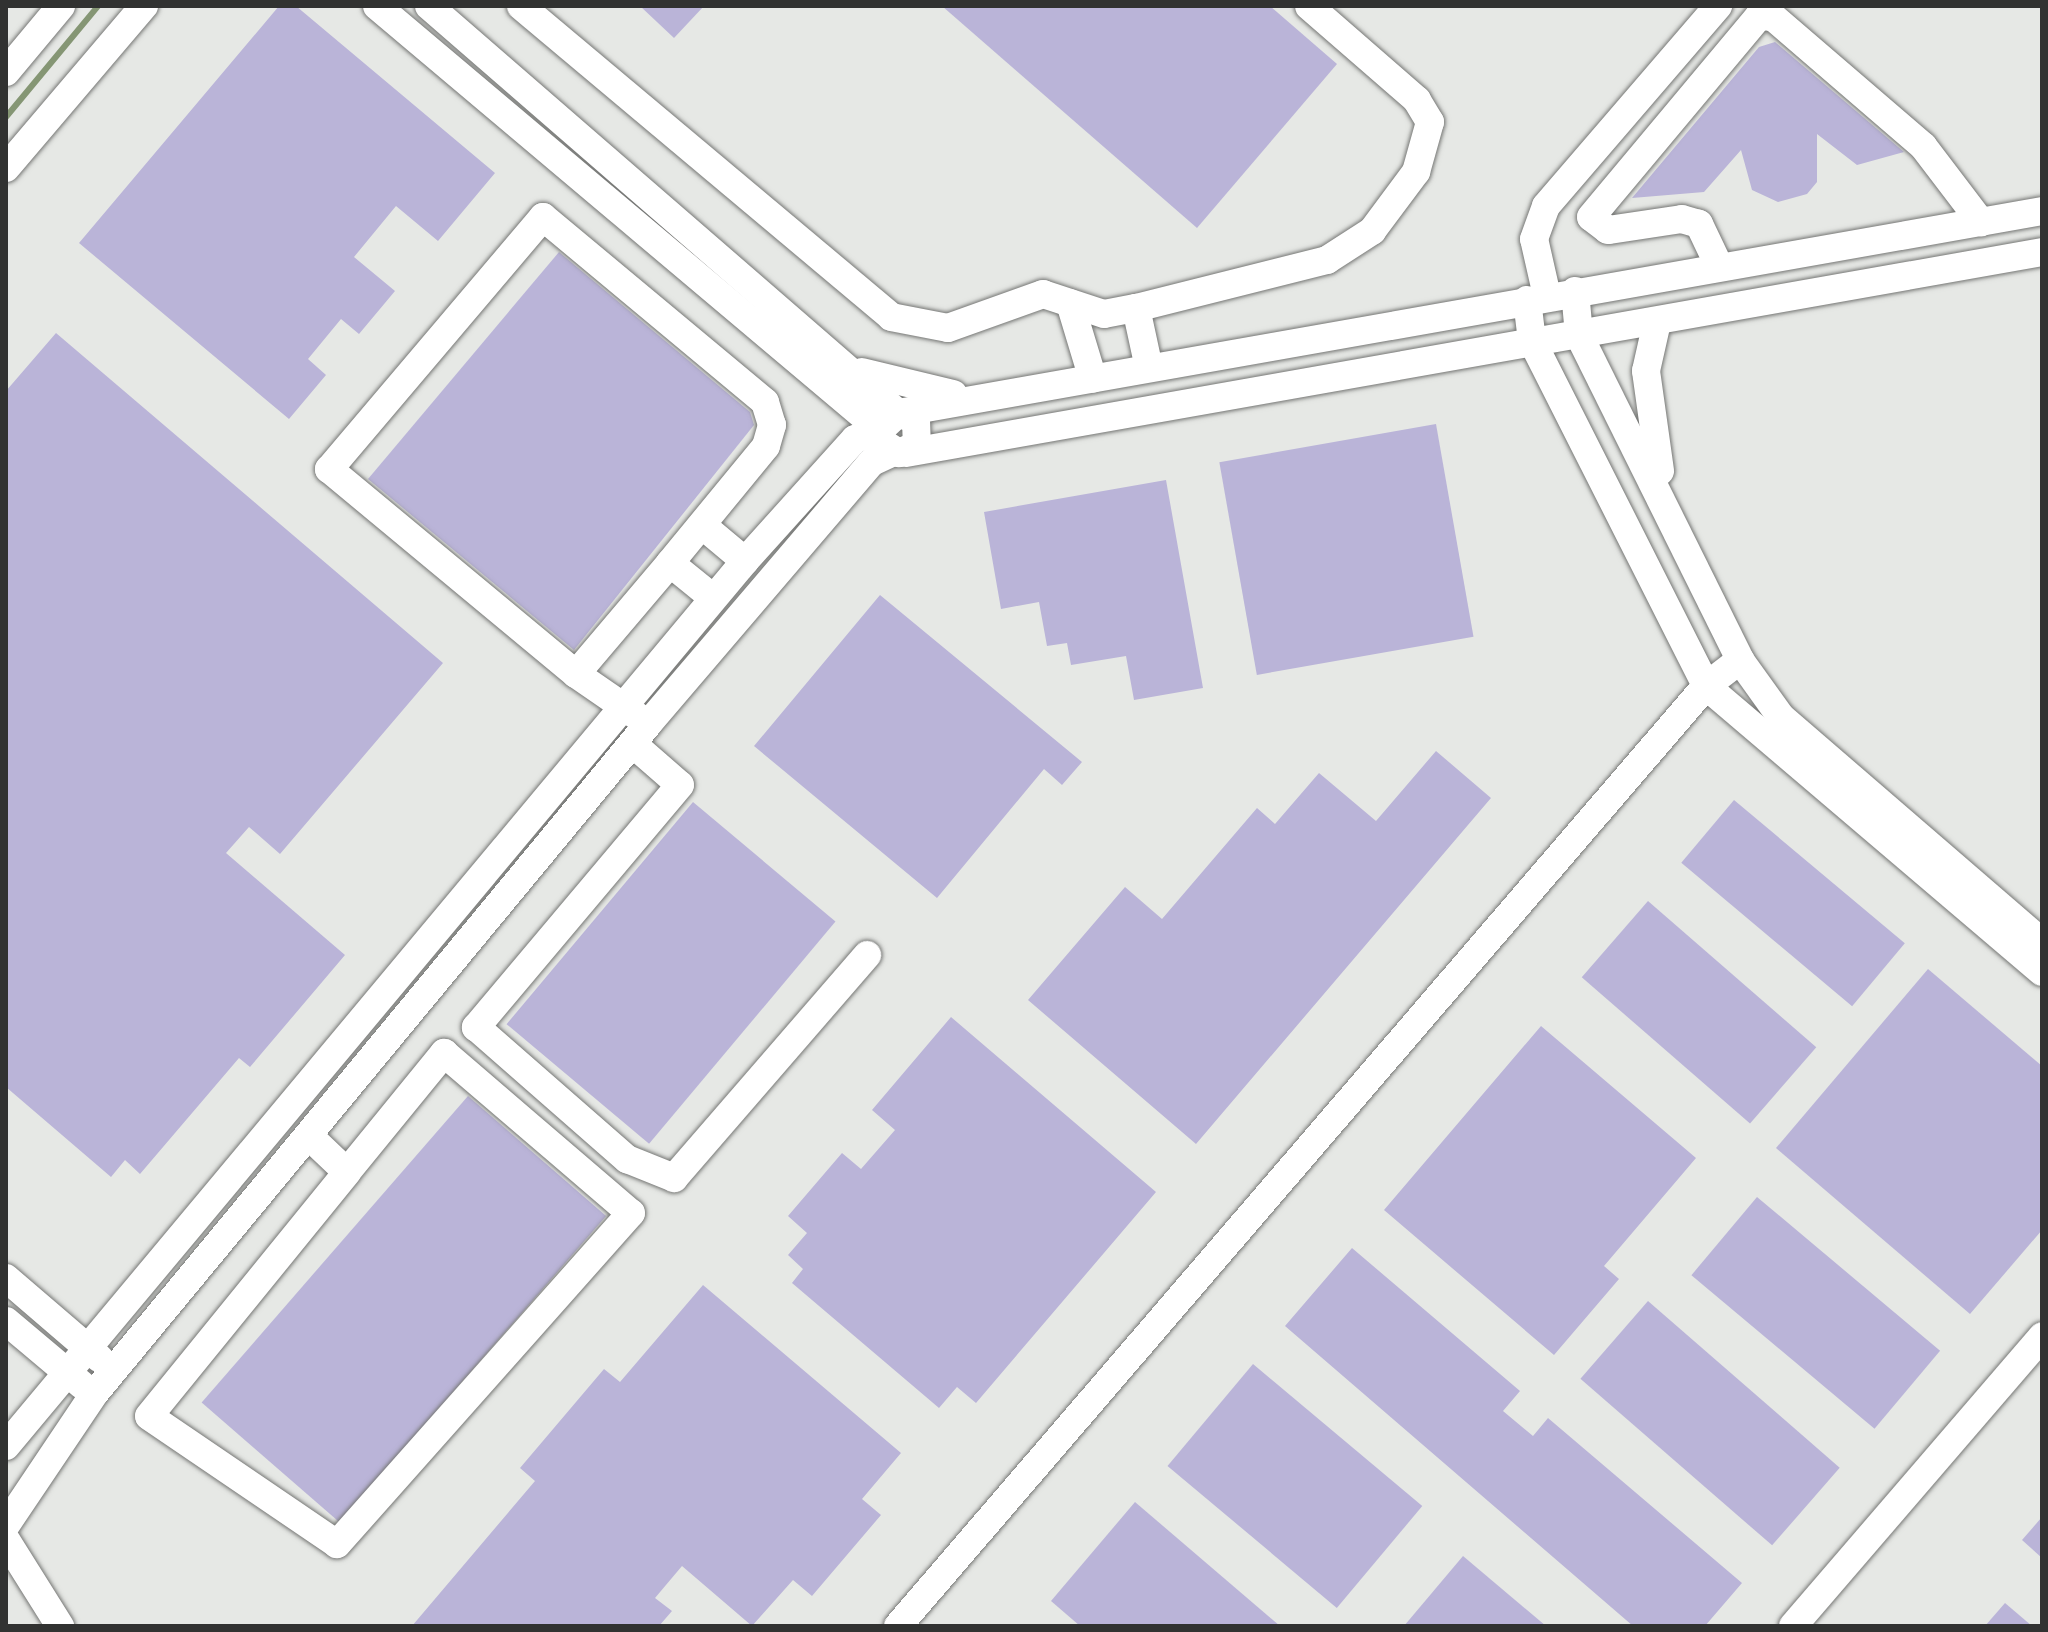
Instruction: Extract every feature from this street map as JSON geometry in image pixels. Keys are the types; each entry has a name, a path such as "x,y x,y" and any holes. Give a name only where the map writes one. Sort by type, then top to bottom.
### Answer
{"street":[{"path":"6,72 61,6"},
{"path":"6,168 144,6"},
{"path":"377,6 818,382 894,437"},
{"path":"429,6 856,369 894,437"},
{"path":"521,6 891,317 948,328 1016,298 1043,294 1104,314 1136,308 1327,260 1372,231 1416,172 1430,122 1417,100 1309,6"},
{"path":"1718,6 1546,206 1534,239 1537,298 1532,341 1706,686 2042,972"},
{"path":"1719,266 1699,224 1682,219 1608,230 1591,217 1759,16 1773,17 1923,146 1981,222"},
{"path":"6,1525 94,1394 640,734 894,437 982,398 2042,211"},
{"path":"576,674 766,446 772,425 765,402 543,217 329,469 576,674 625,707 640,734 680,785 476,1027 627,1159 674,1178 867,955"},
{"path":"6,1446 713,598 855,439 894,437 1579,335 2042,252"},
{"path":"1575,291 1579,335 1740,660 1781,717 2042,942"},
{"path":"1070,303 1093,379"},
{"path":"1136,308 1149,368"},
{"path":"1657,322 1646,371 1648,422 1671,519"},
{"path":"856,369 922,390 982,398"},
{"path":"818,382 838,429 820,479"},
{"path":"702,525 745,561"},
{"path":"670,563 713,598"},
{"path":"898,1626 1706,686 1740,660"},
{"path":"444,1053 631,1213 337,1544 149,1416 347,1172 444,1053"},
{"path":"309,1136 347,1172"},
{"path":"6,1278 114,1372"},
{"path":"6,1321 94,1394"},
{"path":"1793,1626 2042,1336"},
{"path":"6,1541 6,1580"},
{"path":"6,1541 60,1626"}],"building":[{"path":"279,6 296,6 495,173 438,241 396,206 354,257 395,291 359,334 341,319 308,359 326,375 289,419 79,243"},
{"path":"640,6 704,6 674,38"},
{"path":"942,6 1270,6 1337,64 1197,228"},
{"path":"1775,42 1904,152 1857,165 1817,134 1817,182 1807,194 1778,202 1752,190 1741,150 1704,192 1632,198 1759,47"},
{"path":"559,252 750,412 754,425 574,650 368,479"},
{"path":"56,333 443,663 280,854 249,827 226,853 345,955 250,1067 239,1058 140,1174 125,1160 111,1177 6,1087 6,391"},
{"path":"1436,424 1474,637 1257,675 1219,462"},
{"path":"1166,480 1203,688 1134,700 1126,656 1071,665 1067,643 1047,646 1039,602 1001,609 984,512"},
{"path":"880,595 1082,762 1062,785 1044,769 937,898 754,746"},
{"path":"1436,751 1491,798 1196,1144 1028,1000 1125,887 1162,919 1257,808 1275,824 1319,773 1376,821"},
{"path":"1734,800 1905,943 1852,1006 1681,863"},
{"path":"693,802 835,922 649,1144 507,1024"},
{"path":"1648,901 1816,1047 1750,1124 1582,977"},
{"path":"1928,969 2042,1066 2042,1230 1970,1314 1776,1148"},
{"path":"951,1017 1156,1192 976,1403 957,1387 939,1408 792,1283 803,1269 788,1255 807,1233 788,1216 842,1153 861,1169 895,1130 872,1110"},
{"path":"1541,1026 1696,1158 1604,1266 1619,1279 1554,1355 1384,1210"},
{"path":"468,1096 606,1216 340,1522 202,1402"},
{"path":"1757,1197 1940,1351 1875,1429 1691,1275"},
{"path":"1352,1248 1520,1391 1503,1411 1533,1436 1548,1418 1742,1583 1705,1626 1633,1626 1285,1326"},
{"path":"703,1285 901,1453 862,1499 881,1515 812,1596 793,1580 752,1626 682,1566 655,1598 672,1611 659,1626 412,1626 535,1481 520,1468 604,1369 620,1382"},
{"path":"1648,1301 1840,1468 1772,1545 1580,1379"},
{"path":"1253,1364 1422,1506 1337,1608 1168,1466"},
{"path":"1135,1502 1280,1626 1080,1626 1051,1601"},
{"path":"2042,1517 2042,1558 2022,1540"},
{"path":"1463,1556 1546,1626 1404,1626"},
{"path":"2005,1603 2032,1626 1985,1626"}],"waterway":[{"path":"6,117 98,6"}]}
